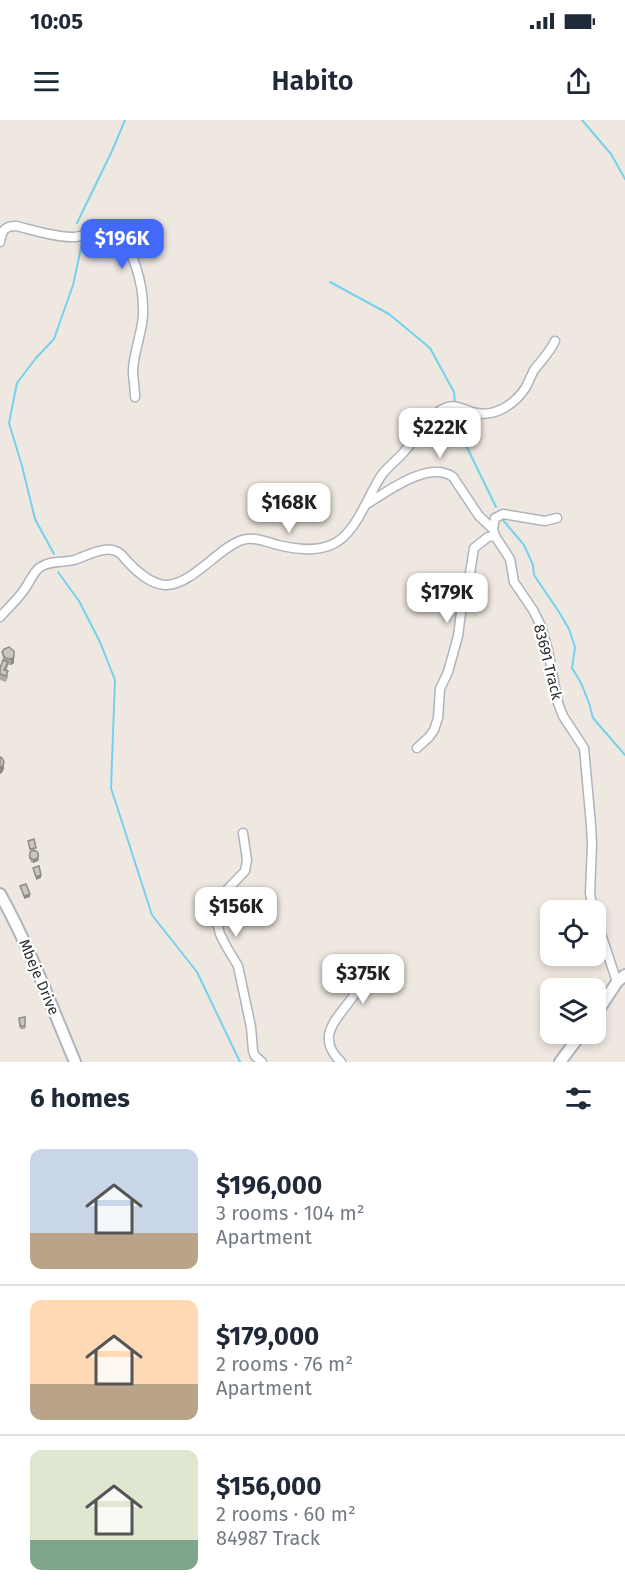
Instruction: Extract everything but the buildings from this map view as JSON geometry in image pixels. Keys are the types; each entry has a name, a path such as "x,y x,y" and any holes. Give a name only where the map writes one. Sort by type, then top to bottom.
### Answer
{"street":[{"path":"0,242 4,229 16,226 66,237 78,237 101,231 108,232 118,237 126,246 134,264 142,298 142,316 134,370 135,397"},
{"path":"0,617 25,589 40,567 48,563 76,560 103,550 117,551 149,579 167,585 186,579 243,539 300,549 334,544 350,530 381,476 438,412 446,407 454,406 484,414 502,409 526,387 532,374 551,350 555,341"},
{"name":"83691 Track","path":"366,504 426,472 447,473 453,477 510,559 514,582 541,626 563,716 584,748 592,845 591,900"},
{"path":"417,748 434,730 438,718 440,689 459,636 464,589 470,573 474,548 494,533 495,518 503,514 545,521 557,518"},
{"path":"243,833 248,860 245,871 219,898 214,912 220,934 238,966 251,1028 253,1051 262,1062"},
{"name":"Mbeje Drive","path":"0,894 17,924 40,975 75,1062"},
{"path":"606,943 621,979 606,1000"},
{"path":"341,968 357,987 355,994 329,1033 330,1047 341,1062"},
{"path":"560,1062 574,1044"}],"waterway":[{"path":"77,223 125,120"},
{"path":"582,120 611,154 625,179"},
{"path":"54,554 35,519 9,423 17,383 54,339 73,285 83,239"},
{"path":"330,282 389,314 430,348 454,392 455,403"},
{"path":"456,415 461,435 496,507"},
{"path":"503,520 524,545 533,565 534,575 569,629 575,647 572,668 581,683 593,718 625,755"},
{"path":"58,572 79,601 100,642 115,680 111,788 152,915 197,972 240,1062"}]}
